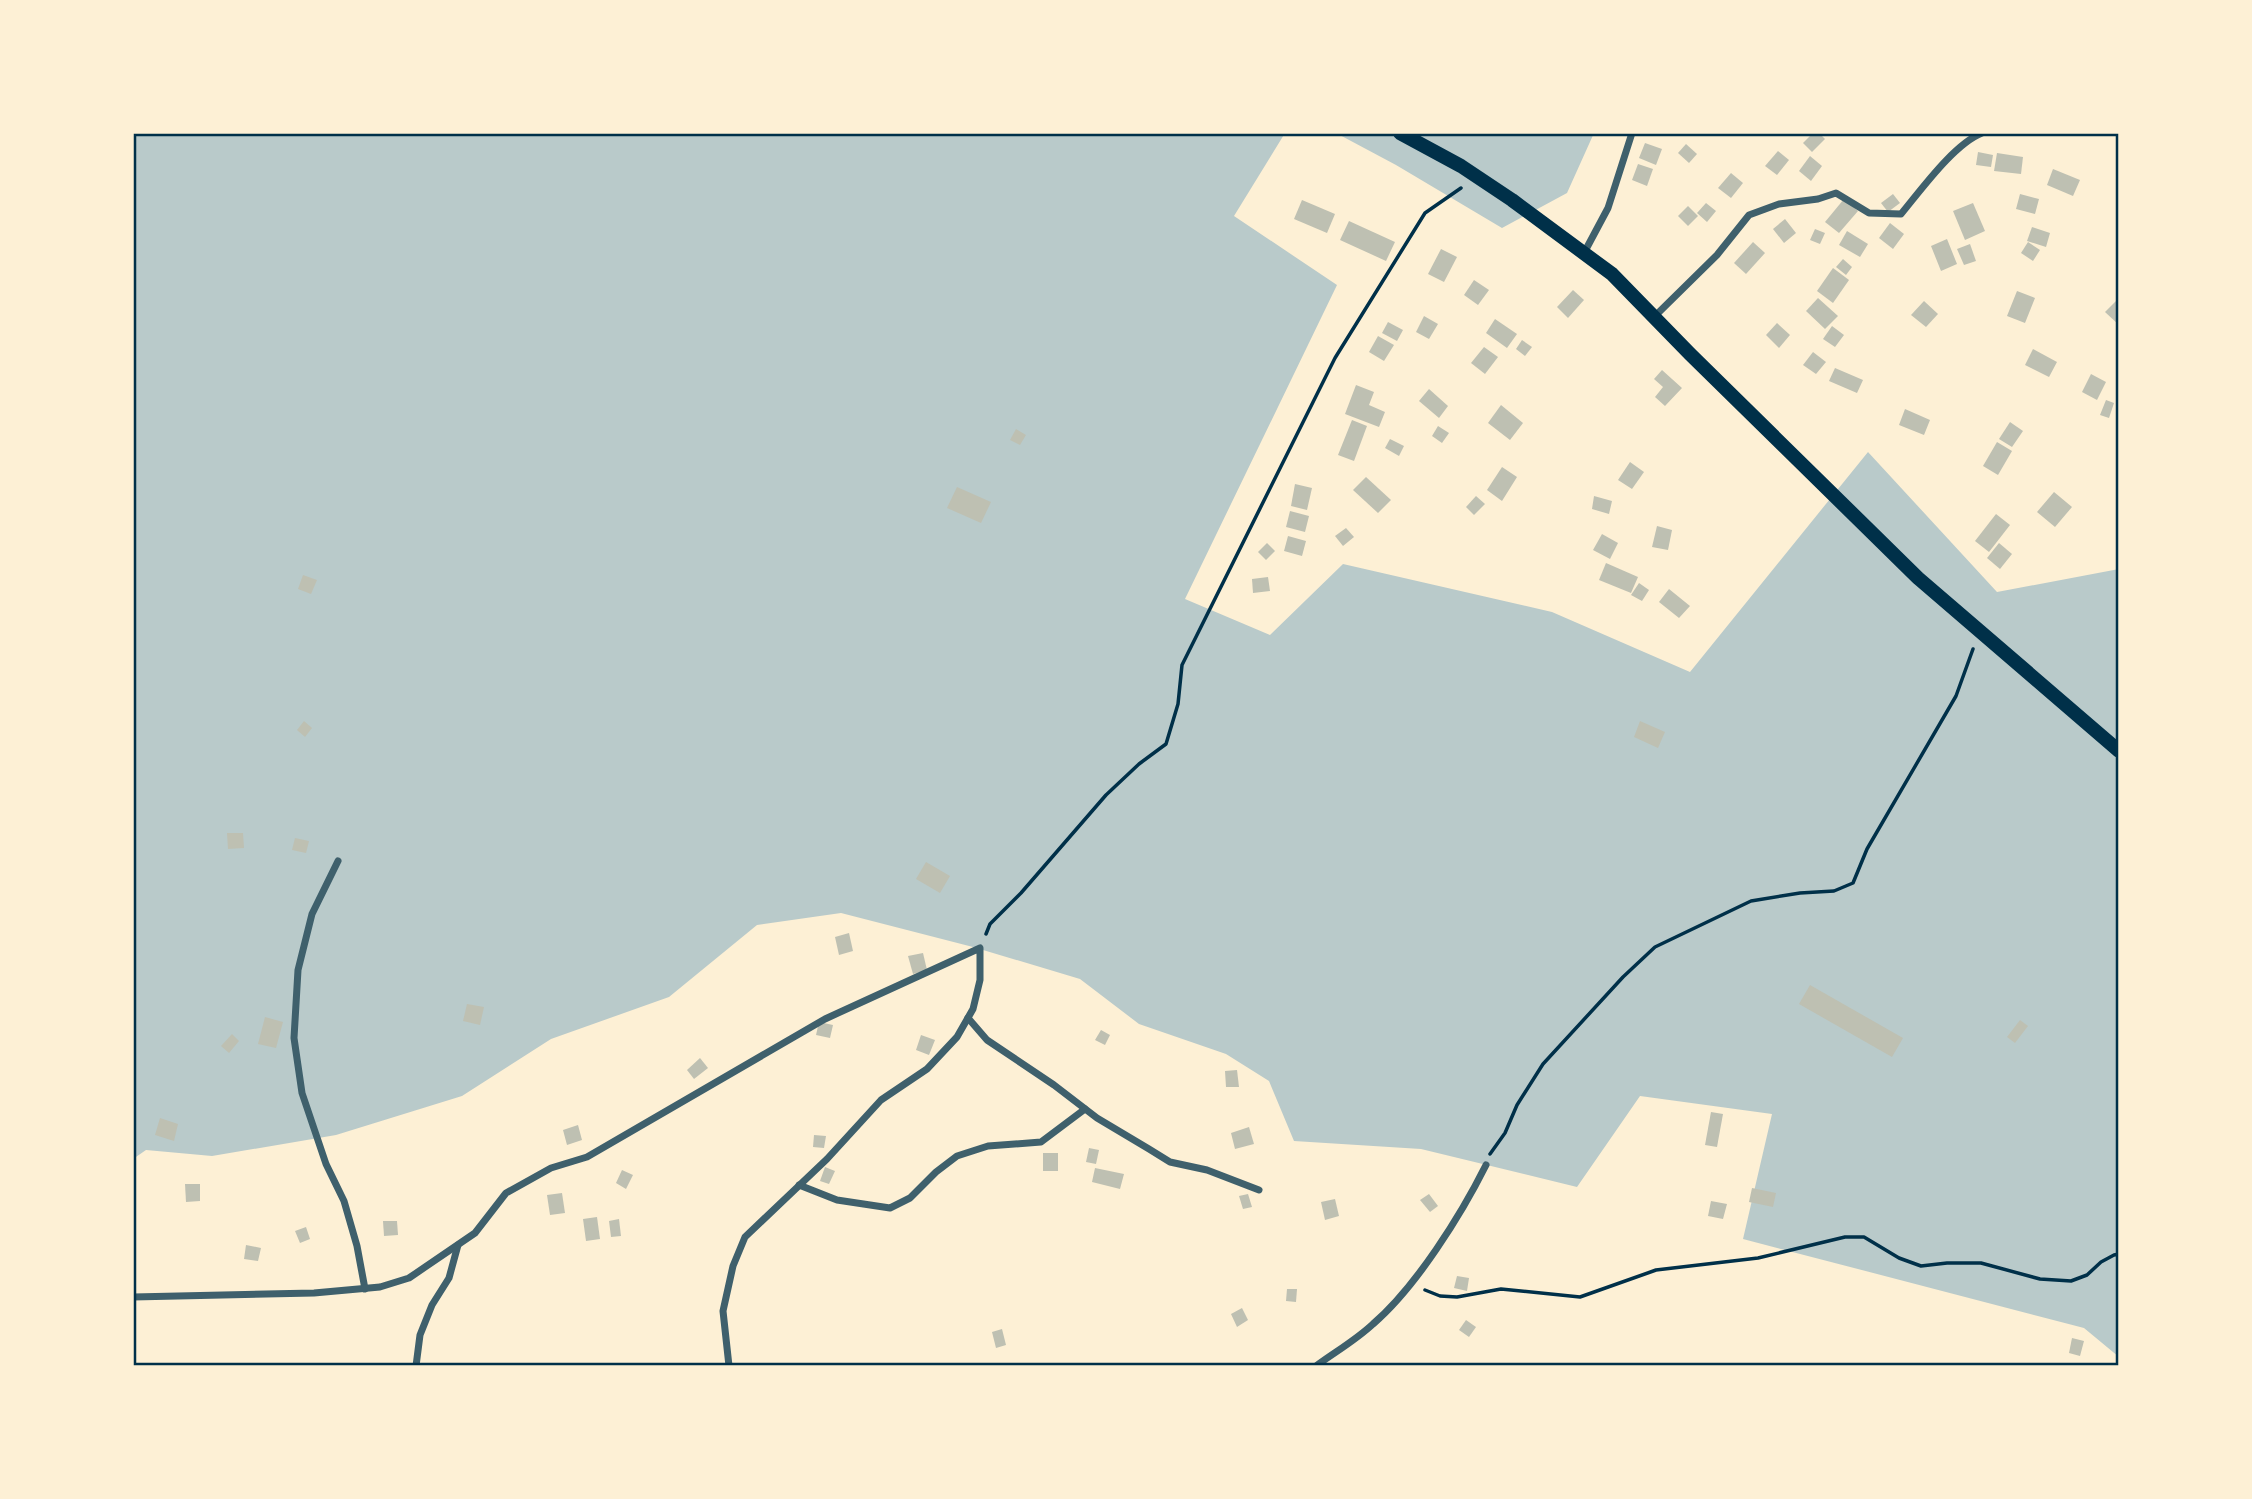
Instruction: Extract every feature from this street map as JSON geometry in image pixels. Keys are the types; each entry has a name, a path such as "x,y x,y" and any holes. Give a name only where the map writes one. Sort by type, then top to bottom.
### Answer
{"main road":[{"path":"1400,133 1478,177 1612,274 1919,578 2119,751"}],"street":[{"path":"1584,254 1608,208 1632,133"},
{"path":"1654,317 1717,255 1749,215 1779,204 1836,193 1870,213 1901,214 1969,138 1982,133"},
{"path":"338,861 312,914 298,970 294,1038 302,1093 326,1164 344,1201 357,1246 365,1289"},
{"path":"133,1297 314,1293 380,1287 409,1278 475,1233 506,1193 551,1168 587,1157 825,1019 980,948 980,980 973,1009 957,1037 927,1069 881,1100 827,1159 745,1237 733,1266 723,1311 729,1366"},
{"path":"968,1018 987,1041 1085,1109 1170,1162 1207,1170 1259,1190"},
{"path":"799,1185 837,1200 890,1208 910,1198 957,1156 988,1146 1041,1142 1085,1109"},
{"path":"1316,1366 1374,1324 1410,1284 1446,1234 1486,1165"},
{"path":"416,1366 420,1335 432,1305 449,1278 458,1245"}],"path":[{"path":"980,948 990,924 1021,893 1106,795 1139,764 1166,744 1178,704 1182,665 1335,358 1425,213 1478,177"},
{"path":"1486,1165 1505,1133 1517,1105 1543,1064 1623,977 1655,947 1751,901 1834,891 1853,883 1867,849 1956,696 1979,631"},
{"path":"1410,1284 1440,1296 1457,1297 1501,1289 1580,1297 1656,1270 1758,1258 1845,1237 1864,1237 1899,1258 1921,1266 1981,1263 2040,1279 2071,1281 2087,1275 2101,1262 2119,1254"}],"shaded area":[{"path":"133,133 1285,133 1234,216 1337,285 1185,599 1270,635 1343,564 1552,612 1690,672 1868,452 1997,592 2119,569 2119,1357 2084,1328 1743,1239 1772,1114 1640,1096 1577,1187 1421,1149 1294,1141 1269,1081 1226,1054 1139,1024 1080,979 973,947 841,913 757,925 669,997 551,1039 462,1096 336,1135 212,1156 146,1150 133,1159"},
{"path":"1336,133 1594,133 1567,193 1502,228"}],"building":[{"path":"1813,133 1819,133 1825,139 1812,152 1803,143"},
{"path":"1645,143 1662,149 1656,165 1639,158"},
{"path":"1686,144 1697,154 1689,163 1678,153"},
{"path":"1778,151 1789,160 1777,175 1765,166"},
{"path":"1978,152 1993,155 1991,167 1976,165"},
{"path":"1997,153 2023,157 2021,174 1994,171"},
{"path":"1810,156 1822,166 1811,181 1799,171"},
{"path":"1638,164 1653,169 1647,186 1632,180"},
{"path":"2053,169 2080,180 2073,196 2047,185"},
{"path":"1731,173 1743,183 1731,198 1718,188"},
{"path":"1893,194 1900,203 1888,212 1881,203"},
{"path":"2020,194 2039,199 2035,214 2016,209"},
{"path":"1844,199 1858,211 1839,233 1825,222"},
{"path":"1302,200 1335,214 1327,233 1294,219"},
{"path":"1706,203 1716,211 1707,222 1697,213"},
{"path":"1973,203 1985,231 1965,240 1953,211"},
{"path":"1688,206 1698,216 1688,226 1678,216"},
{"path":"1785,219 1796,233 1784,243 1773,229"},
{"path":"1349,221 1395,242 1386,261 1340,240"},
{"path":"1890,223 1904,234 1893,249 1879,238"},
{"path":"2032,227 2050,233 2046,247 2027,241"},
{"path":"1815,229 1825,233 1820,244 1810,240"},
{"path":"1847,231 1868,244 1860,257 1839,245"},
{"path":"1947,239 1957,264 1941,271 1931,246"},
{"path":"1753,242 1765,253 1746,274 1734,263"},
{"path":"2028,242 2040,250 2033,261 2021,253"},
{"path":"1970,244 1976,261 1964,265 1957,249"},
{"path":"1441,249 1457,257 1444,282 1428,274"},
{"path":"1843,259 1852,267 1846,275 1836,267"},
{"path":"1833,268 1849,280 1833,303 1817,291"},
{"path":"1474,280 1489,290 1478,305 1464,295"},
{"path":"1573,290 1584,300 1568,318 1557,307"},
{"path":"2017,291 2035,298 2025,323 2007,316"},
{"path":"1818,298 1838,316 1825,329 1806,311"},
{"path":"1924,301 1938,314 1926,327 1911,315"},
{"path":"2119,301 2119,325 2105,312"},
{"path":"1424,316 1438,324 1429,339 1416,332"},
{"path":"1495,319 1517,334 1507,348 1486,333"},
{"path":"1388,322 1403,330 1397,341 1382,333"},
{"path":"1777,323 1790,335 1779,348 1766,335"},
{"path":"1832,326 1844,335 1835,347 1823,339"},
{"path":"1378,336 1394,345 1384,361 1369,352"},
{"path":"1522,340 1532,347 1525,356 1516,349"},
{"path":"1484,347 1498,357 1485,374 1471,363"},
{"path":"2033,349 2057,362 2049,377 2025,365"},
{"path":"1813,352 1826,362 1816,374 1803,365"},
{"path":"1835,368 1863,380 1857,393 1829,381"},
{"path":"1662,370 1682,388 1665,406 1655,397 1663,387 1654,379"},
{"path":"2091,374 2106,382 2097,400 2082,392"},
{"path":"1356,385 1374,392 1369,405 1385,412 1379,427 1345,414"},
{"path":"1429,389 1448,406 1439,418 1419,401"},
{"path":"2106,400 2114,403 2109,418 2100,415"},
{"path":"1501,405 1523,423 1510,440 1488,423"},
{"path":"1905,409 1930,420 1924,435 1899,425"},
{"path":"1352,420 1367,426 1354,461 1338,455"},
{"path":"2010,422 2023,431 2012,447 1999,439"},
{"path":"1438,426 1449,433 1442,443 1432,436"},
{"path":"1016,429 1026,435 1020,445 1010,440"},
{"path":"1390,439 1404,446 1399,456 1385,448"},
{"path":"1997,442 2012,451 1998,475 1983,466"},
{"path":"1630,462 1644,472 1632,489 1618,480"},
{"path":"1502,467 1517,477 1502,501 1487,490"},
{"path":"1366,477 1391,500 1378,513 1353,490"},
{"path":"1295,484 1312,488 1307,510 1291,506"},
{"path":"957,487 991,502 981,523 947,508"},
{"path":"2054,492 2072,507 2055,527 2037,512"},
{"path":"1476,496 1485,504 1474,515 1466,507"},
{"path":"1594,496 1612,501 1609,514 1592,509"},
{"path":"1290,511 1309,516 1305,532 1286,527"},
{"path":"1996,514 2010,525 1989,552 1975,541"},
{"path":"1657,526 1672,530 1668,550 1652,547"},
{"path":"1346,528 1354,537 1343,546 1335,536"},
{"path":"1602,534 1618,543 1610,559 1593,550"},
{"path":"1288,536 1306,541 1302,556 1284,551"},
{"path":"1267,543 1275,551 1266,560 1258,552"},
{"path":"1999,543 2012,554 2000,569 1987,558"},
{"path":"1606,563 1638,577 1631,593 1599,580"},
{"path":"303,575 317,580 311,594 298,589"},
{"path":"1268,577 1270,591 1253,593 1252,579"},
{"path":"1639,583 1649,590 1642,601 1631,595"},
{"path":"1669,589 1690,606 1679,618 1659,602"},
{"path":"304,721 312,728 305,737 297,730"},
{"path":"1640,721 1665,732 1658,748 1634,737"},
{"path":"227,833 243,833 244,848 228,849"},
{"path":"295,838 309,841 306,853 292,850"},
{"path":"926,862 950,876 940,893 916,879"},
{"path":"849,933 853,951 839,955 835,937"},
{"path":"923,953 927,970 913,974 908,956"},
{"path":"1810,985 1903,1038 1892,1057 1799,1004"},
{"path":"467,1004 484,1007 480,1025 463,1021"},
{"path":"265,1017 283,1022 276,1048 258,1044"},
{"path":"2020,1020 2028,1026 2015,1043 2007,1037"},
{"path":"819,1022 833,1025 830,1038 816,1035"},
{"path":"1101,1030 1110,1035 1105,1045 1095,1040"},
{"path":"232,1034 239,1041 229,1053 221,1046"},
{"path":"921,1035 935,1040 929,1055 916,1050"},
{"path":"700,1058 708,1068 694,1079 687,1070"},
{"path":"1237,1070 1239,1087 1226,1087 1225,1071"},
{"path":"1711,1112 1723,1114 1717,1147 1705,1145"},
{"path":"160,1118 178,1124 174,1141 155,1135"},
{"path":"578,1125 582,1140 567,1145 563,1130"},
{"path":"1249,1127 1254,1144 1235,1149 1231,1133"},
{"path":"814,1135 826,1136 824,1148 813,1147"},
{"path":"1089,1148 1099,1150 1096,1164 1086,1162"},
{"path":"1043,1153 1058,1153 1058,1171 1043,1171"},
{"path":"825,1167 835,1171 829,1184 820,1181"},
{"path":"1095,1168 1124,1174 1120,1189 1092,1182"},
{"path":"622,1170 633,1175 626,1189 616,1183"},
{"path":"185,1184 200,1184 200,1201 186,1202"},
{"path":"1752,1188 1776,1193 1773,1207 1749,1202"},
{"path":"562,1193 565,1213 550,1215 547,1195"},
{"path":"1248,1194 1252,1207 1243,1209 1239,1196"},
{"path":"1429,1194 1438,1206 1430,1212 1420,1200"},
{"path":"1335,1199 1339,1216 1325,1220 1321,1202"},
{"path":"1711,1201 1727,1204 1723,1219 1708,1216"},
{"path":"597,1217 600,1239 586,1241 583,1219"},
{"path":"619,1219 621,1236 611,1237 609,1221"},
{"path":"383,1221 397,1221 398,1235 384,1236"},
{"path":"306,1227 310,1239 300,1243 295,1231"},
{"path":"246,1245 261,1248 258,1261 244,1259"},
{"path":"1457,1276 1469,1278 1467,1291 1454,1288"},
{"path":"1287,1289 1297,1289 1296,1302 1286,1301"},
{"path":"1242,1308 1248,1320 1237,1327 1231,1314"},
{"path":"1466,1320 1476,1327 1469,1337 1459,1330"},
{"path":"1002,1329 1006,1345 996,1348 992,1332"},
{"path":"2072,1338 2084,1341 2080,1356 2069,1353"}]}
